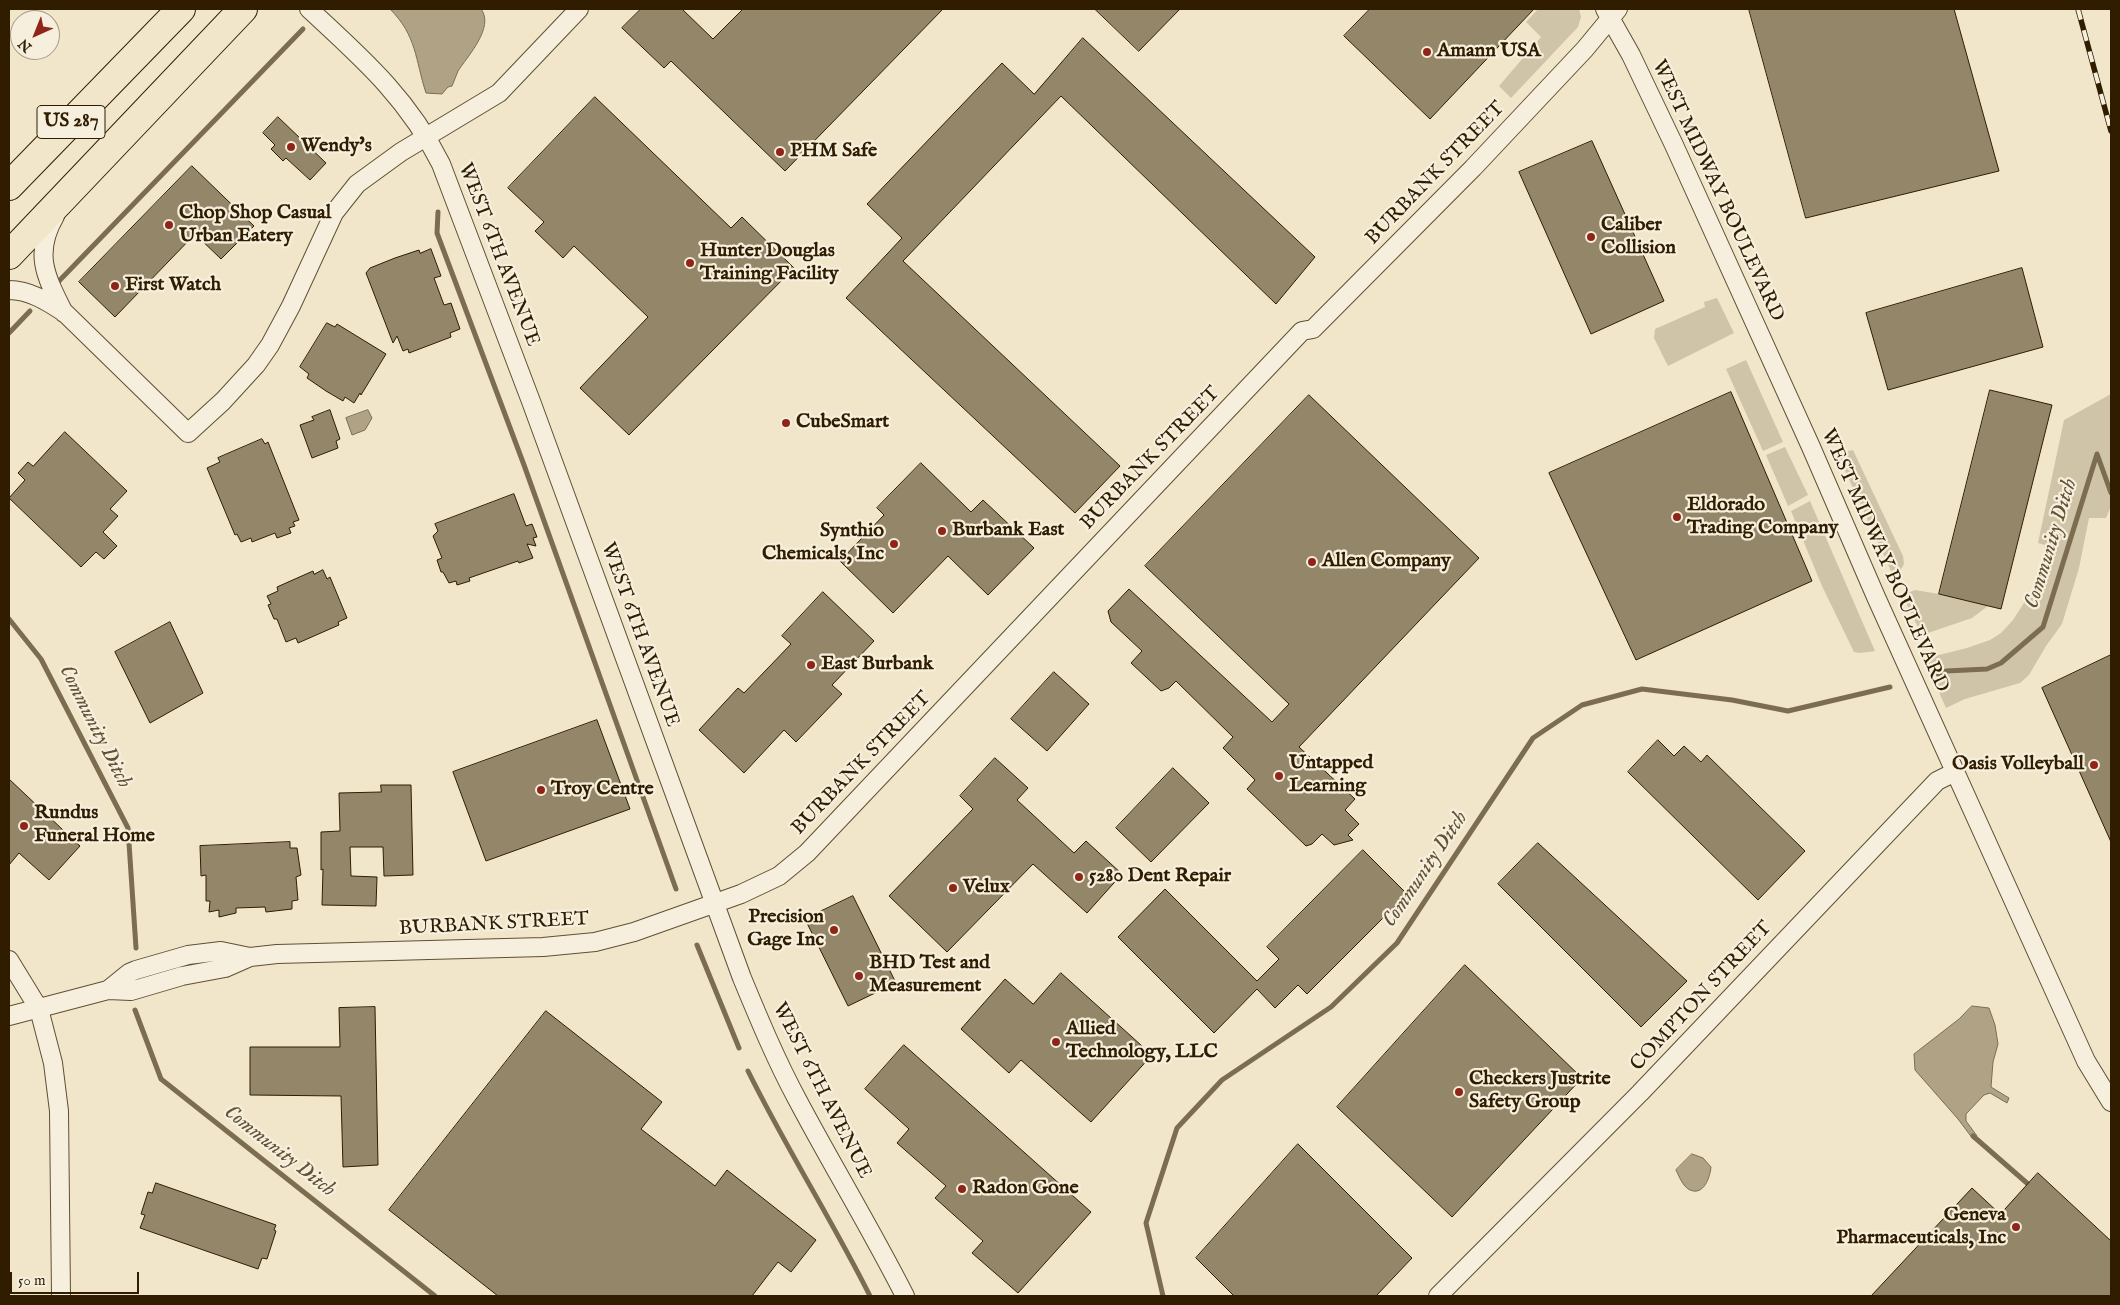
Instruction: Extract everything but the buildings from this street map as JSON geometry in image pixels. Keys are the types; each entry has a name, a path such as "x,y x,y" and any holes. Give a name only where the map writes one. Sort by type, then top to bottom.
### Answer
{"main road":[{"name":"US 287","path":"9,186 180,9"},
{"name":"US 287","path":"9,255 243,9"}],"street":[{"name":"WEST 6TH AVENUE","path":"309,9 351,47 393,90 427,136 441,164 480,263 742,978 775,1056 797,1099 877,1241 905,1296"},
{"path":"9,290 36,296 65,313 188,433 223,401 256,365 270,345 291,306 334,213 356,184 427,136 499,93 579,9"},
{"name":"WEST MIDWAY BOULEVARD","path":"1611,12 1656,104 2086,1061 2111,1102"},
{"name":"BURBANK STREET","path":"9,1016 108,990 131,991 182,976 225,968 250,957 277,954 568,945 634,932 715,904 767,883 807,853 1302,331 1313,329 1472,168 1585,49 1611,12"},
{"path":"65,313 47,277 43,257 43,243 46,231 70,191"},
{"name":"COMPTON STREET","path":"1438,1296 1640,1093 1938,782 1955,772"},
{"path":"9,960 39,1009 53,1063 59,1112 61,1296"}],"shaded area":[{"path":"390,9 481,9 485,24 478,42 458,71 452,86 448,87 442,94 426,93 410,38 399,19"},
{"path":"1538,9 1579,9 1581,17 1578,27 1511,98 1499,86 1541,37 1526,22"},
{"path":"1717,298 1734,333 1668,366 1654,338 1655,329 1705,307 1704,302"},
{"path":"1746,360 1783,442 1763,451 1726,369"},
{"path":"2111,394 2111,506 2106,518 2089,518 2079,568 2062,624 2029,675 2020,683 1965,699 1946,708 1935,683 1938,682 1938,674 1930,666 1928,668 1923,659 1990,640 2001,633 2013,620 2038,581 2045,545 2038,543 2064,420"},
{"path":"368,410 372,418 365,430 352,435 346,418"},
{"path":"1785,447 1808,495 1788,506 1766,455"},
{"path":"1853,450 1903,556 1904,564 1899,573 1892,573 1837,453"},
{"path":"1810,501 1875,651 1854,652 1822,586 1791,511"},
{"path":"1915,590 1988,606 1972,618 1922,635 1902,595"},
{"path":"1972,1006 1989,1008 1995,1025 1998,1044 1993,1062 1991,1087 2009,1098 2007,1103 1990,1093 1984,1095 1966,1114 1966,1121 1977,1136 1973,1139 1915,1070 1914,1054 1959,1019"},
{"path":"1692,1154 1703,1158 1711,1167 1703,1188 1695,1191 1685,1186 1676,1170"}],"waterway":[{"path":"59,281 303,29"},
{"path":"438,212 437,233 524,465 676,889"},
{"path":"9,333 30,311"},
{"name":"Community Ditch","path":"1938,674 1946,671 1987,669 2001,663 2043,627 2097,454 2111,493"},
{"name":"Community Ditch","path":"9,619 41,659 128,828 136,948"},
{"name":"Community Ditch","path":"1163,1296 1146,1223 1177,1128 1222,1080 1331,1007 1397,943 1533,738 1582,705 1642,689 1732,700 1788,711 1890,687"},
{"path":"697,945 739,1048"},
{"name":"Community Ditch","path":"135,1010 161,1079 435,1296"},
{"path":"748,1071 870,1296"},
{"path":"1973,1136 2028,1184"}],"railway":[{"path":"2078,9 2111,131"}],"place":[{"name":"Amann USA","path":"1427,52"},
{"name":"Wendy's","path":"291,147"},
{"name":"PHM Safe","path":"780,152"},
{"name":"Chop Shop Casual Urban Eatery","path":"169,225"},
{"name":"Caliber Collision","path":"1591,237"},
{"name":"Hunter Douglas Training Facility","path":"690,263"},
{"name":"First Watch","path":"115,286"},
{"name":"CubeSmart","path":"786,423"},
{"name":"Eldorado Trading Company","path":"1677,517"},
{"name":"Burbank East","path":"942,531"},
{"name":"Synthio Chemicals, Inc","path":"894,544"},
{"name":"Allen Company","path":"1312,562"},
{"name":"East Burbank","path":"811,665"},
{"name":"Oasis Volleyball","path":"2094,765"},
{"name":"Untapped Learning","path":"1279,776"},
{"name":"Troy Centre","path":"541,790"},
{"name":"Rundus Funeral Home","path":"24,826"},
{"name":"5280 Dent Repair","path":"1079,877"},
{"name":"Velux","path":"953,888"},
{"name":"Precision Gage Inc","path":"834,930"},
{"name":"BHD Test and Measurement","path":"859,976"},
{"name":"Allied Technology, LLC","path":"1056,1042"},
{"name":"Checkers Justrite Safety Group","path":"1459,1092"},
{"name":"Radon Gone","path":"962,1189"},
{"name":"Geneva Pharmaceuticals, Inc","path":"2016,1227"}]}
